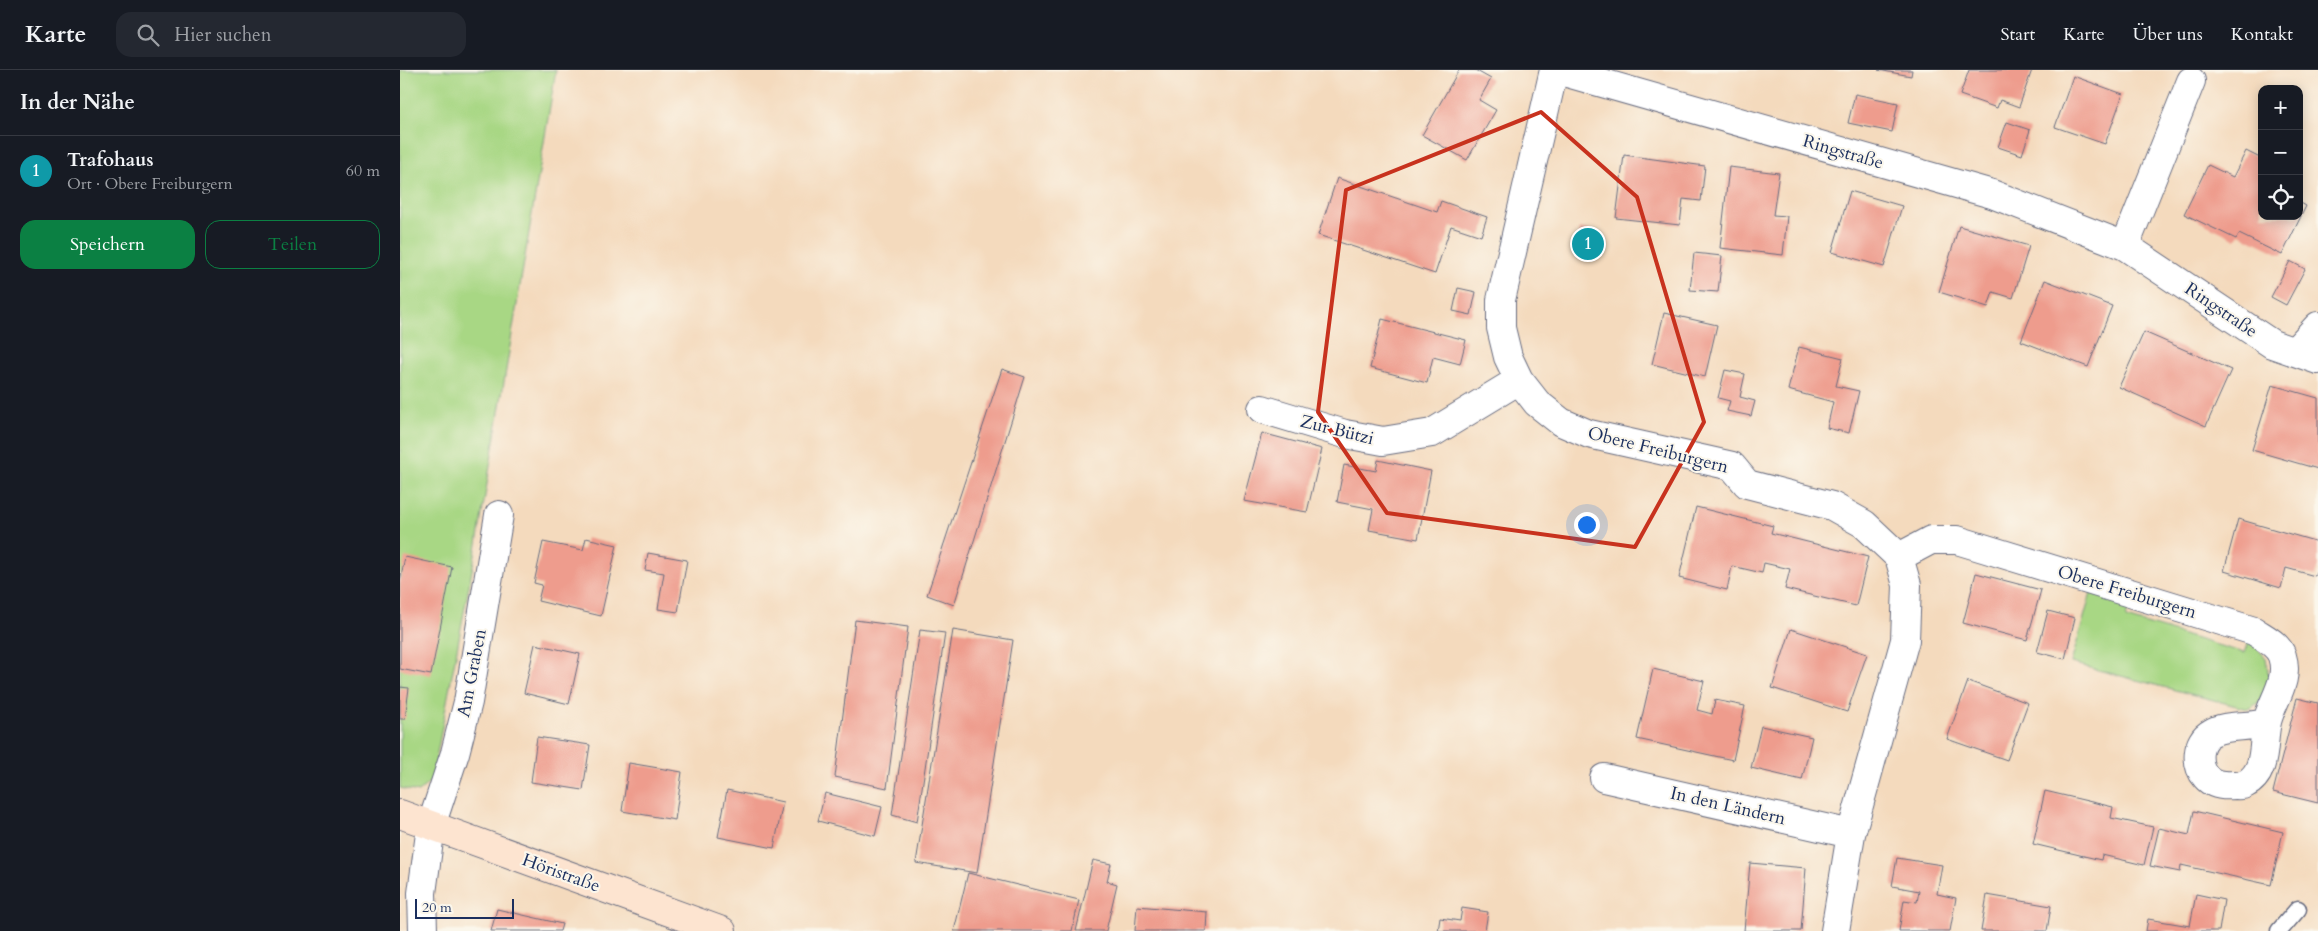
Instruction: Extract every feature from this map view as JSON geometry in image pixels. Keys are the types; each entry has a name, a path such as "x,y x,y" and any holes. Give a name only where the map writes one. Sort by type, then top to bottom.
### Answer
{"main road":[{"name":"Höristraße","path":"400,814 722,931"}],"street":[{"name":"Ringstraße","path":"1556,70 1992,194 2125,246 2272,344 2306,356 2318,326"},
{"name":"Obere Freiburgern","path":"1556,70 1501,300 1501,328 1508,357 1519,380 1537,403 1561,422 1589,434 1732,466 1747,484 1832,506 1864,524 1899,557 1931,540 1957,540 2254,631 2272,643 2282,656 2283,663 2283,682 2266,722"},
{"path":"2125,246 2190,80"},
{"name":"Zur Bützi","path":"1262,409 1345,434 1383,441 1432,433 1519,380"},
{"name":"Am Graben","path":"423,931 422,893 431,826 455,753 468,702 499,516"},
{"path":"1835,931 1851,834 1905,640 1906,585 1899,557"},
{"name":"In den Ländern","path":"1604,778 1851,834"}],"lane":[{"path":"2279,931 2298,909"}],"highlighted area":[{"path":"1541,112 1637,197 1704,422 1635,547 1387,513 1318,412 1346,190"}],"green space":[{"path":"400,70 556,70 477,544 432,780 418,792 400,788"},
{"path":"2091,593 2130,604 2126,618 2244,653 2249,639 2266,658 2269,678 2265,692 2258,703 2248,709 2071,663"}],"building":[{"path":"1459,70 1475,70 1491,79 1479,100 1496,110 1467,160 1422,135"},
{"path":"1878,70 1912,70 1911,76"},
{"path":"1969,70 2032,70 2019,107 2000,100 1997,108 1960,95"},
{"path":"2073,76 2123,94 2105,144 2055,127"},
{"path":"1855,94 1898,103 1892,132 1848,123"},
{"path":"2007,122 2030,130 2022,155 1998,147"},
{"path":"2246,151 2258,157 2258,220 2299,220 2282,255 2239,234 2236,239 2184,214 2208,165 2233,177"},
{"path":"1624,155 1705,166 1701,201 1683,199 1680,225 1616,218"},
{"path":"1729,167 1779,173 1773,215 1787,216 1783,255 1720,248"},
{"path":"1337,178 1437,212 1441,201 1487,217 1481,236 1451,226 1435,274 1318,235"},
{"path":"1850,191 1902,206 1884,267 1832,252"},
{"path":"1959,226 2029,246 2013,298 1993,292 1988,307 1939,292"},
{"path":"1580,228 1602,234 1595,260 1576,255"},
{"path":"1694,253 1722,256 1718,292 1690,290"},
{"path":"2290,261 2305,269 2286,305 2271,297"},
{"path":"2045,280 2112,306 2088,367 2021,341"},
{"path":"1458,288 1476,292 1471,315 1453,311"},
{"path":"1664,313 1717,325 1705,377 1652,364"},
{"path":"1382,319 1466,340 1460,364 1433,357 1427,383 1370,368"},
{"path":"2144,332 2231,370 2206,426 2119,387"},
{"path":"1799,347 1843,358 1836,386 1859,391 1849,433 1827,428 1833,402 1788,390"},
{"path":"1002,369 1025,377 954,605 927,595"},
{"path":"1725,370 1745,374 1740,397 1755,401 1751,416 1727,411 1730,401 1718,398"},
{"path":"2272,385 2318,398 2318,469 2252,450"},
{"path":"1262,433 1322,449 1307,512 1244,501"},
{"path":"1378,460 1431,471 1418,539 1369,530 1373,509 1337,502 1344,465 1376,471"},
{"path":"1696,507 1773,526 1771,533 1868,557 1856,606 1785,589 1790,569 1764,563 1762,573 1732,566 1727,590 1679,578"},
{"path":"2238,519 2318,542 2318,566 2315,576 2286,568 2281,588 2224,571"},
{"path":"586,538 617,545 601,616 538,601 542,585 534,583 543,542 583,550"},
{"path":"648,553 687,560 678,612 658,609 664,573 645,570"},
{"path":"405,557 452,567 431,675 400,669 400,581"},
{"path":"1976,573 2041,590 2027,640 1963,623"},
{"path":"2048,611 2075,618 2065,659 2037,652"},
{"path":"855,620 908,627 887,788 835,777"},
{"path":"1791,629 1867,654 1847,712 1772,688"},
{"path":"920,630 945,633 917,822 892,815"},
{"path":"953,630 1013,640 977,873 916,863"},
{"path":"535,644 580,654 569,704 524,693"},
{"path":"1653,669 1704,681 1697,710 1712,714 1715,700 1745,706 1733,760 1637,739"},
{"path":"1968,681 2028,703 2007,760 1947,739"},
{"path":"400,687 409,688 405,719 400,719"},
{"path":"2297,698 2318,703 2318,803 2273,792"},
{"path":"1761,726 1812,737 1802,780 1751,768"},
{"path":"537,737 590,745 583,790 531,782"},
{"path":"629,763 682,772 675,820 622,811"},
{"path":"727,790 783,802 774,848 718,837"},
{"path":"2045,791 2113,807 2111,818 2153,827 2144,865 2102,855 2101,860 2033,844"},
{"path":"825,793 882,807 875,836 818,821"},
{"path":"2194,811 2283,832 2271,885 2181,865 2180,872 2150,866 2159,828 2189,835"},
{"path":"1897,858 1942,865 1937,894 1956,898 1950,931 1899,931 1904,900 1917,902 1919,891 1892,886"},
{"path":"1093,860 1111,864 1107,881 1117,884 1106,931 1076,931"},
{"path":"1750,863 1806,868 1801,931 1744,931"},
{"path":"968,873 1079,900 1072,931 954,931"},
{"path":"2196,894 2224,900 2219,931 2146,931 2148,919 2190,926"},
{"path":"1987,895 2051,906 2047,931 1981,931"},
{"path":"1137,906 1207,912 1206,931 1135,931"},
{"path":"1462,908 1488,912 1485,931 1438,931 1440,918 1460,921"},
{"path":"497,909 562,924 560,931 491,931"}],"place":[{"name":"Trafohaus","path":"1588,244"}]}
